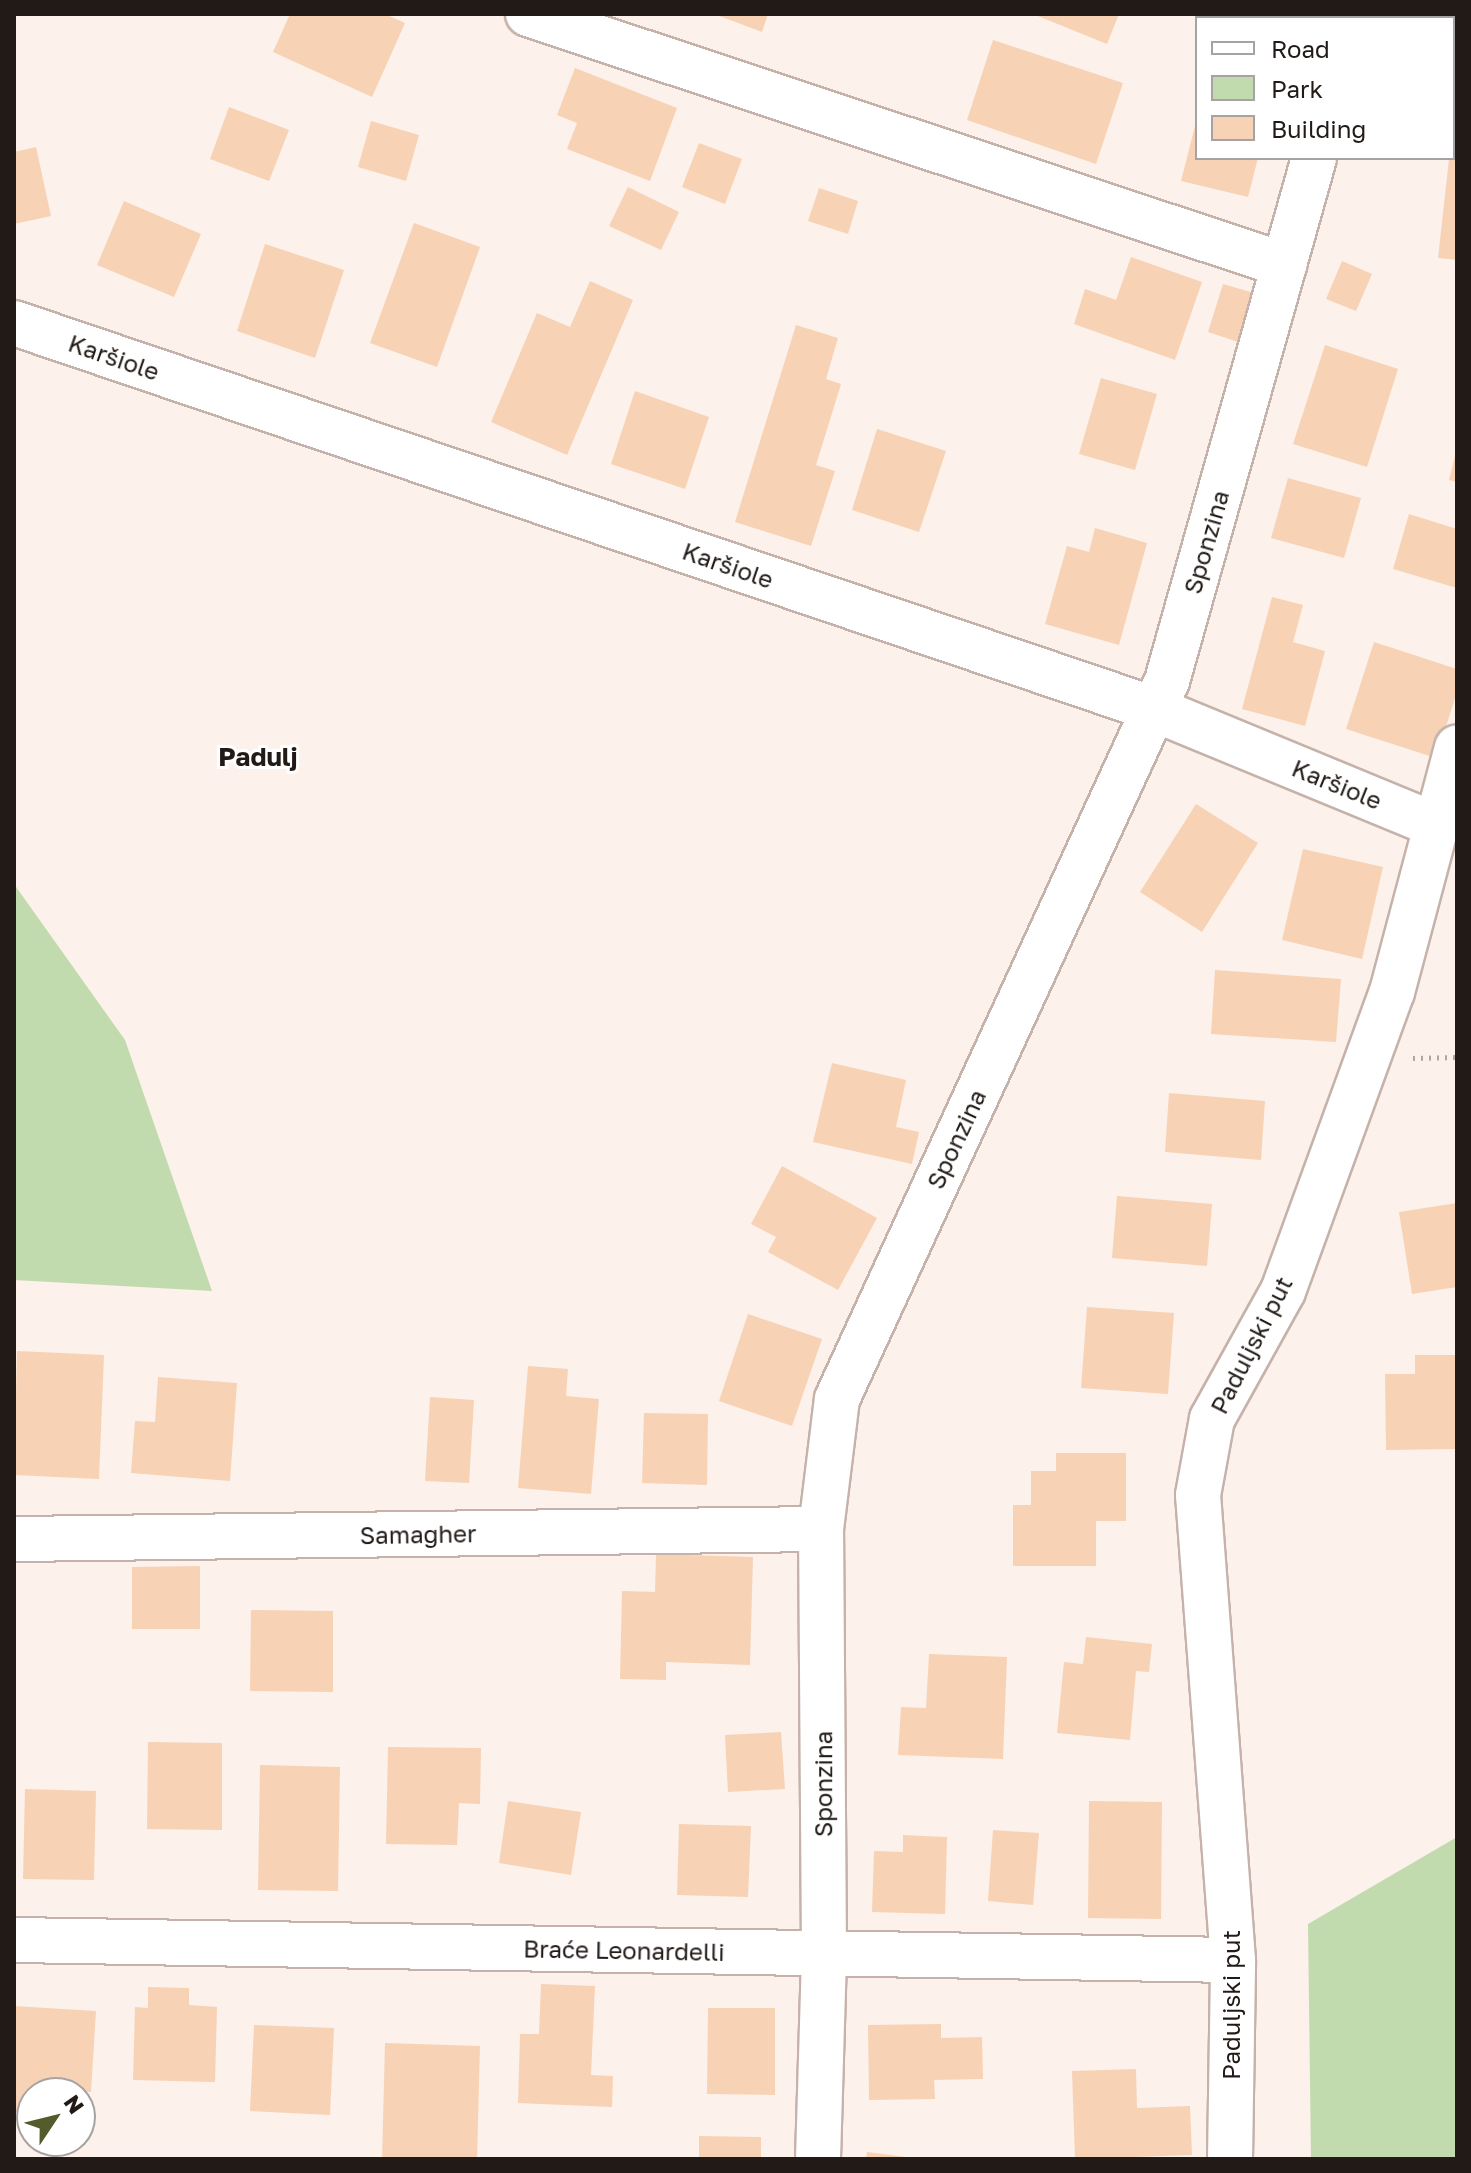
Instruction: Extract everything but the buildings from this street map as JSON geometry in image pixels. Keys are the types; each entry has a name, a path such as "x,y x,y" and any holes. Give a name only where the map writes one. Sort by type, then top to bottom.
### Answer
{"street":[{"path":"528,14 1284,265"},
{"name":"Sponzina","path":"818,2159 824,1953 821,1529 837,1399 1167,681 1313,160"},
{"name":"Karšiole","path":"14,323 1154,709 1435,825"},
{"name":"Paduljski put","path":"1230,2159 1233,1960 1198,1495 1212,1419 1283,1291 1392,992 1457,747"},
{"name":"Samagher","path":"14,1539 821,1529"},
{"name":"Braće Leonardelli","path":"14,1940 1233,1960"}],"green space":[{"path":"14,884 125,1040 212,1291 14,1280"},
{"path":"1457,1837 1457,2159 1311,2159 1308,1924"}],"district":[{"name":"Padulj","path":"258,757"}]}
